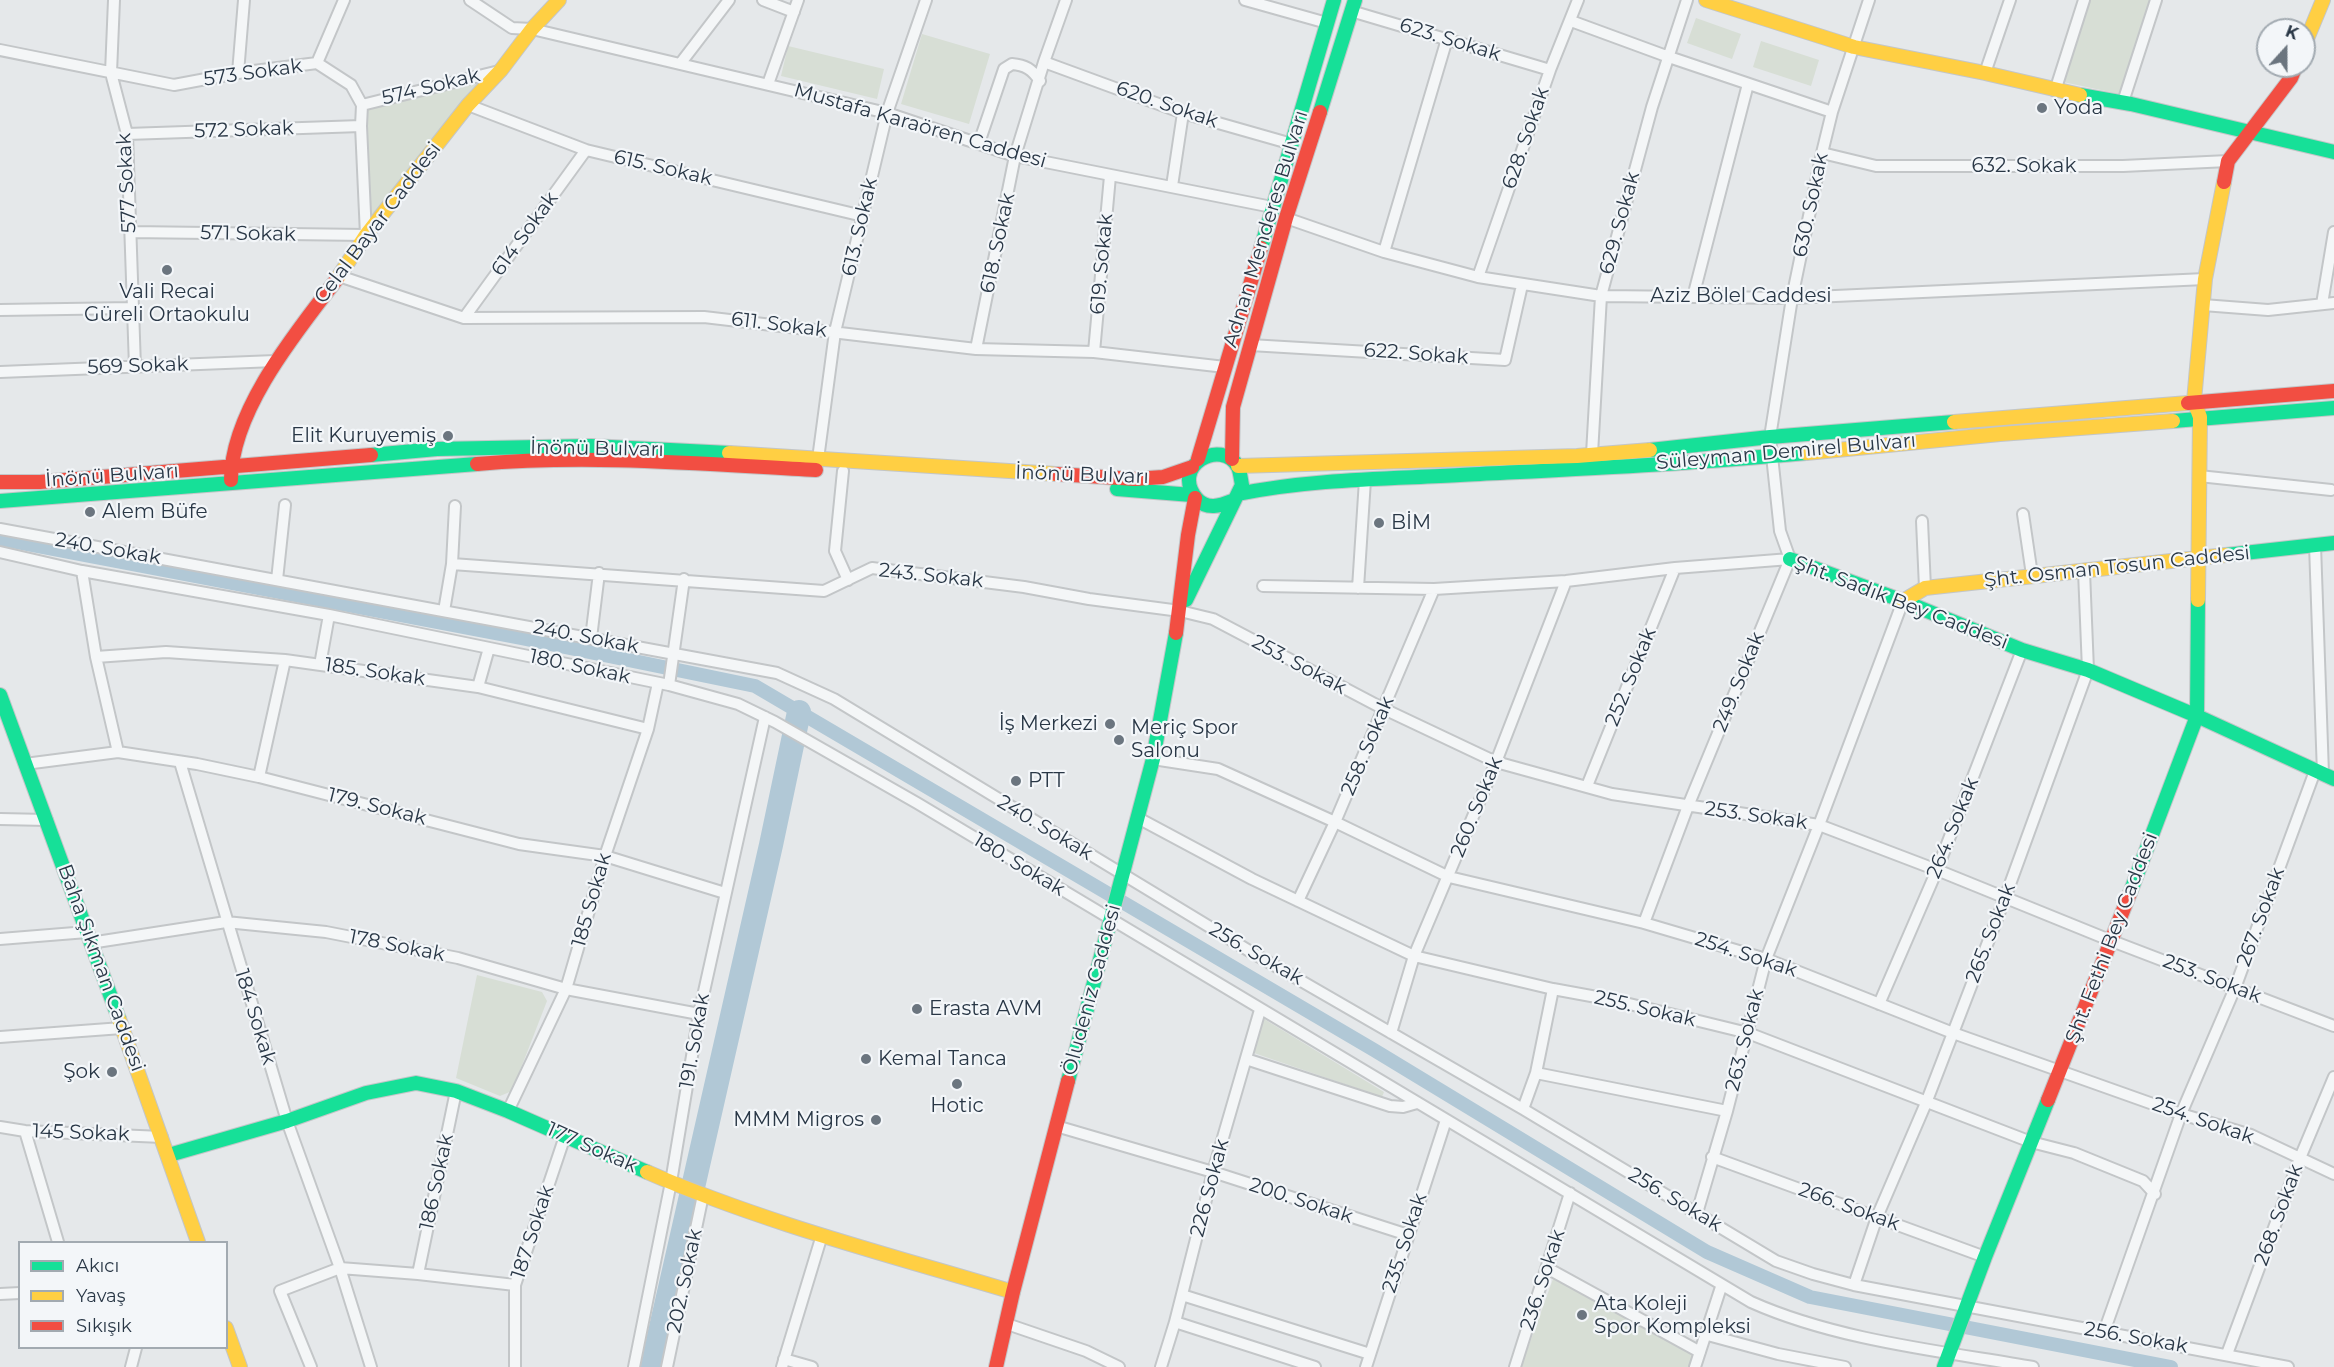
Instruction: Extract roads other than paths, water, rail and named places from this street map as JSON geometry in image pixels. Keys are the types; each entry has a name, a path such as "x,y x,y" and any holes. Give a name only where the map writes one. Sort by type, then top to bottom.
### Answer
{"main road":[{"name":"Celal Bayar Caddesi","path":"231,484 231,467 236,445 255,399 275,361 339,276 366,235 468,105 501,70 532,29 559,0"},
{"name":"Adnan Menderes Bulvarı","path":"1180,611 1194,496 1189,486 1188,476 1195,463 1225,367 1334,0"},
{"path":"1706,0 1854,47 1985,73 2055,91 2123,102 2334,152"},
{"path":"2316,18 2323,0"},
{"name":"Adnan Menderes Bulvarı","path":"1180,611 1242,485 1242,475 1235,462 1233,407 1286,218 1353,5"},
{"path":"2200,417 2194,401 2205,279 2228,161 2291,78"},
{"name":"Süleyman Demirel Bulvarı","path":"1235,462 1592,454 1770,437 2334,391"},
{"name":"Süleyman Demirel Bulvarı","path":"1235,498 1268,488 1365,480 1773,456 1922,440 2334,408"},
{"name":"Şht. Fethi Bey Caddesi","path":"1944,1367 1985,1257 2112,941 2197,716 2200,417"},
{"name":"İnönü Bulvarı","path":"0,482 40,482 305,462 445,448 591,446 756,460 843,471 1037,482 1194,496"},
{"path":"1195,463 1215,453 1235,462"},
{"name":"İnönü Bulvarı","path":"0,501 535,459 818,459 1135,479 1163,477 1195,463"},
{"path":"1194,496 1211,507 1222,506 1235,498"},
{"name":"Şht. Osman Tosun Caddesi","path":"1903,601 1925,588 2334,543"},
{"name":"Şht. Sadık Bey Caddesi","path":"1790,559 1903,601 2022,650 2088,670 2197,716 2324,775"},
{"name":"Öludeniz Caddesi","path":"996,1367 1013,1292 1153,759 1180,611"},
{"name":"Baha Şıkman Caddesi","path":"0,695 169,1155 198,1241"},
{"name":"177 Sokak","path":"169,1155 287,1120 366,1093 416,1083 456,1091 508,1111 703,1195 822,1235 1013,1292"},
{"path":"228,1334 240,1367"}],"street":[{"name":"577 Sokak","path":"114,0 111,73 127,134 135,367"},
{"path":"238,73 244,0"},
{"path":"317,63 344,0"},
{"name":"Mustafa Karaören Caddesi","path":"470,0 512,28 532,29 887,113 1016,156 1272,207"},
{"path":"680,64 729,0"},
{"path":"763,0 794,12"},
{"path":"768,84 798,0"},
{"name":"613. Sokak","path":"818,459 835,332 887,113 926,0"},
{"name":"618. Sokak","path":"976,349 1016,156 1044,62 1066,0"},
{"path":"1245,0 1327,23"},
{"name":"628. Sokak","path":"1478,277 1550,70 1578,0"},
{"name":"629. Sokak","path":"1592,454 1600,296 1652,107 1687,0"},
{"name":"630. Sokak","path":"1790,559 1780,531 1770,437 1792,298 1822,153 1832,112 1869,0"},
{"path":"1985,73 2010,0"},
{"path":"2055,91 2084,0"},
{"path":"2123,102 2156,0"},
{"name":"623. Sokak","path":"1353,5 1447,39 1550,70"},
{"path":"1570,21 1832,112"},
{"path":"1384,252 1447,39"},
{"name":"573 Sokak","path":"0,50 174,85 238,73 317,63 351,85 362,105"},
{"name":"620. Sokak","path":"1044,62 1183,113 1292,144"},
{"path":"979,143 1004,69 1012,64 1022,65 1034,71 1040,81"},
{"name":"574 Sokak","path":"362,105 501,70"},
{"path":"1693,297 1748,84"},
{"path":"362,105 366,235"},
{"name":"615. Sokak","path":"468,105 586,150 863,216"},
{"path":"1172,186 1183,113"},
{"name":"572 Sokak","path":"127,134 361,126"},
{"name":"614 Sokak","path":"465,318 586,150"},
{"name":"632. Sokak","path":"1822,153 1876,166 2123,166 2228,161"},
{"name":"619. Sokak","path":"1094,352 1110,176"},
{"name":"Aziz Bölel Caddesi","path":"1286,218 1384,252 1478,277 1600,296 1792,298 2205,279"},
{"name":"571 Sokak","path":"130,232 366,235"},
{"path":"2203,305 2268,310 2328,304 2334,232"},
{"name":"611. Sokak","path":"339,276 465,318 704,317 976,349 1094,352 1225,367"},
{"name":"622. Sokak","path":"1250,345 1505,360 1522,285"},
{"path":"0,310 132,308"},
{"name":"569 Sokak","path":"0,372 275,361"},
{"path":"843,471 835,551 848,580"},
{"path":"2199,476 2331,490"},
{"path":"1358,588 1365,480"},
{"path":"277,580 285,505"},
{"path":"444,611 452,564 455,506"},
{"path":"2023,514 2032,575"},
{"path":"1922,521 1925,588"},
{"name":"240. Sokak","path":"0,529 591,638 674,659 777,673 825,694 1121,881"},
{"path":"2315,545 2324,775"},
{"name":"180. Sokak","path":"0,552 82,571 329,615 666,683 738,704 808,740 1111,915"},
{"name":"Şht. Sadık Bey Caddesi","path":"1263,586 1434,589 1566,581 1675,568 1790,559"},
{"name":"249. Sokak","path":"1644,923 1688,806 1790,559"},
{"name":"243. Sokak","path":"452,564 684,579 824,591 872,568 973,580 1180,611"},
{"name":"252. Sokak","path":"1587,786 1675,568"},
{"path":"82,571 96,657 117,752"},
{"name":"265. Sokak","path":"1854,1285 1877,1216 1926,1103 2088,670 2084,571"},
{"path":"591,638 599,573"},
{"name":"185 Sokak","path":"508,1111 566,989 605,856 674,659 684,579"},
{"name":"260. Sokak","path":"1391,1033 1413,956 1449,877 1496,762 1566,581"},
{"name":"258. Sokak","path":"1298,901 1335,822 1434,589"},
{"name":"263. Sokak","path":"1697,1213 1727,1111 1766,959 1903,601"},
{"name":"253. Sokak","path":"1180,611 1213,619 1384,709 1496,762 1611,794 1819,825 2334,1026"},
{"path":"320,665 329,615"},
{"path":"478,687 489,648"},
{"name":"264. Sokak","path":"1879,1004 1937,870 2022,650"},
{"name":"185. Sokak","path":"96,657 166,652 285,660 478,687 648,729"},
{"path":"260,777 285,660"},
{"name":"191. Sokak","path":"634,1367 677,1185 699,1014 724,892 770,719"},
{"name":"179. Sokak","path":"25,764 117,752 180,762 260,777 519,843 605,856 724,892"},
{"name":"254. Sokak","path":"1153,759 1218,770 1335,822 1449,877 1644,923 1766,959 1953,1033 2181,1114 2251,1135 2334,1174"},
{"name":"184 Sokak","path":"180,762 287,1120 371,1367"},
{"name":"267. Sokak","path":"2104,1332 2155,1194 2181,1114 2324,775"},
{"name":"255. Sokak","path":"1138,818 1252,879 1413,956 1553,989 1614,1000 1748,1033 2031,1142 2074,1153 2143,1181 2155,1194"},
{"path":"0,819 47,820"},
{"name":"256. Sokak","path":"1121,881 1251,952 1523,1109 1776,1261 1854,1285 2288,1367"},
{"path":"1111,915 1260,1010 1570,1193 1721,1287 1782,1316 1826,1329 2033,1367"},
{"name":"178 Sokak","path":"0,939 89,937 226,922 337,934 458,958 566,989 699,1014"},
{"path":"1523,1109 1536,1073 1553,989"},
{"name":"226 Sokak","path":"1161,1367 1175,1322 1213,1172 1260,1010"},
{"path":"0,1037 122,1029"},
{"path":"1246,1059 1390,1106 1403,1107 1417,1103"},
{"path":"1536,1073 1727,1111"},
{"name":"268. Sokak","path":"2227,1354 2300,1158 2334,1077"},
{"name":"186 Sokak","path":"418,1274 456,1091"},
{"name":"235. Sokak","path":"1366,1367 1446,1120"},
{"name":"200. Sokak","path":"1056,1126 1213,1172 1408,1235"},
{"name":"145 Sokak","path":"0,1127 25,1131 162,1137"},
{"path":"25,1131 58,1241"},
{"name":"187 Sokak","path":"515,1367 515,1285 565,1136"},
{"name":"266. Sokak","path":"1712,1157 1985,1257"},
{"name":"236. Sokak","path":"1515,1367 1570,1193"},
{"name":"202. Sokak","path":"667,1367 703,1195"},
{"path":"812,1367 783,1363 822,1235"},
{"path":"1547,1268 1700,1352"},
{"path":"311,1367 280,1291 339,1269 418,1274 515,1285"},
{"path":"1695,1367 1721,1287"},
{"path":"0,1294 18,1293"},
{"path":"1182,1295 1370,1354"},
{"path":"1175,1322 1315,1367"},
{"path":"1007,1324 1086,1351 1119,1367"},
{"path":"1704,1334 1778,1354 1845,1367"},
{"path":"131,1367 136,1349"},
{"path":"1775,1367 1778,1354"}],"waterway":[{"path":"0,539 522,638 755,686 1374,1050 1707,1252 1810,1297 2171,1367"},
{"path":"652,1367 771,845 799,712"}],"place":[{"name":"Yoda","path":"2042,108"},
{"name":"Vali Recai Güreli Ortaokulu","path":"167,270"},
{"name":"Elit Kuruyemiş","path":"448,436"},
{"name":"Alem Büfe","path":"90,512"},
{"name":"BİM","path":"1379,523"},
{"name":"İş Merkezi","path":"1110,724"},
{"name":"Meriç Spor Salonu","path":"1119,740"},
{"name":"PTT","path":"1016,781"},
{"name":"Erasta AVM","path":"917,1009"},
{"name":"Kemal Tanca","path":"866,1059"},
{"name":"Şok","path":"112,1072"},
{"name":"Hotic","path":"957,1084"},
{"name":"MMM Migros","path":"876,1120"},
{"name":"Ata Koleji Spor Kompleksi","path":"1582,1315"}]}
